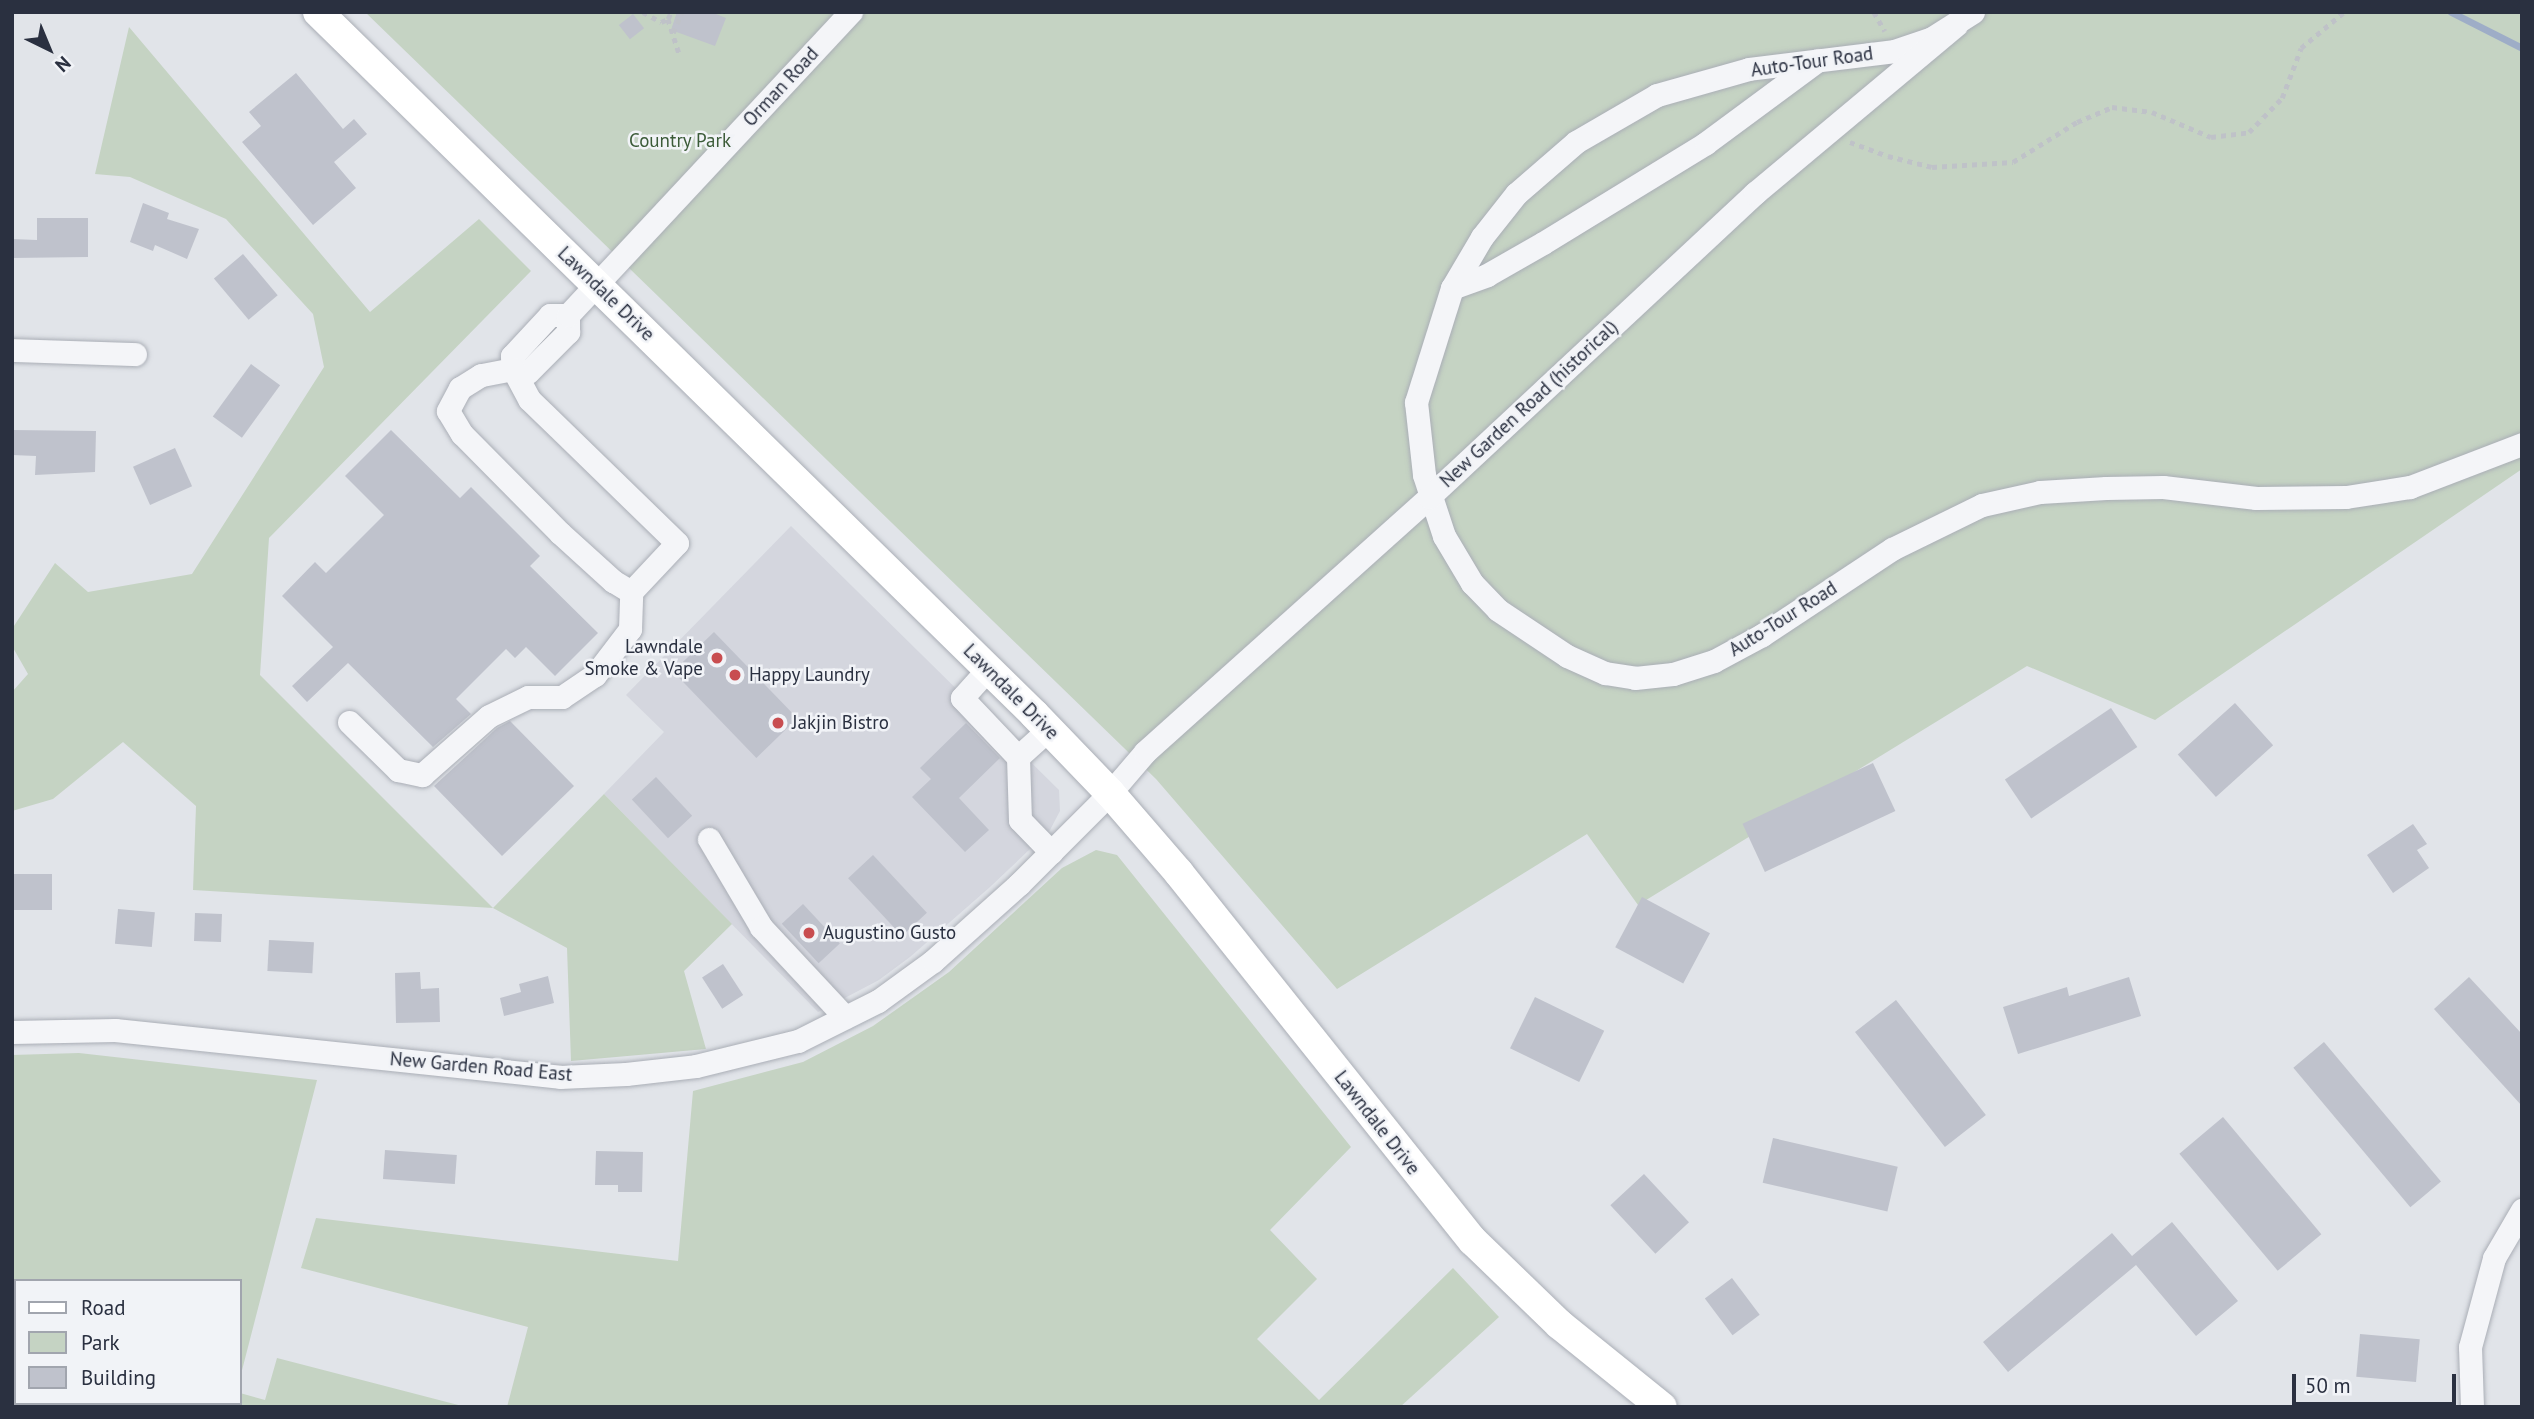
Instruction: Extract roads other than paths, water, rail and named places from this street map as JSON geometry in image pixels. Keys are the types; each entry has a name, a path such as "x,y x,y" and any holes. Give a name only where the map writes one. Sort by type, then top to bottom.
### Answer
{"main road":[{"name":"Lawndale Drive","path":"318,12 1049,729 1110,793 1179,873 1473,1241 1559,1324 1662,1407"}],"street":[{"name":"Orman Road","path":"513,369 512,356 550,315 568,315 851,12"},
{"name":"Auto-Tour Road","path":"1965,19 1932,38 1895,51 1820,58 1749,69 1657,94 1576,142 1516,194 1482,237 1452,288 1416,402 1419,450 1429,498 1453,553 1472,583 1498,610 1567,656 1605,673 1635,678 1673,674 1714,661 1762,635 1892,550 1982,505 2040,492 2106,488 2163,488 2256,498 2346,497 2410,487 2522,444"},
{"name":"New Garden Road (historical)","path":"1110,793 1145,752 1429,498 1745,202 1965,19"},
{"path":"1452,288 1487,275 1706,143 1820,58"},
{"path":"12,350 135,354"},
{"path":"349,722 398,770 422,775 489,716 528,696 562,697 595,675 630,629 631,592 677,543 529,399 513,369 481,375 460,388 448,411 462,434 559,533 613,581 631,592"},
{"path":"988,669 962,698 1018,757 1020,820 1051,852"},
{"path":"1018,757 1049,729"},
{"name":"New Garden Road East","path":"12,1032 115,1030 560,1077 626,1074 696,1066 798,1041 878,1000 933,961 1051,852 1110,793"},
{"path":"709,839 761,926 845,1017"},
{"path":"2472,1407 2470,1347 2494,1258 2522,1210"}],"waterway":[{"path":"2451,12 2522,48"}],"place":[{"name":"Lawndale Smoke & Vape","path":"717,658"},
{"name":"Happy Laundry","path":"735,675"},
{"name":"Jakjin Bistro","path":"778,723"},
{"name":"Augustino Gusto","path":"809,933"}],"park label":[{"name":"Country Park","path":"680,141"}]}
